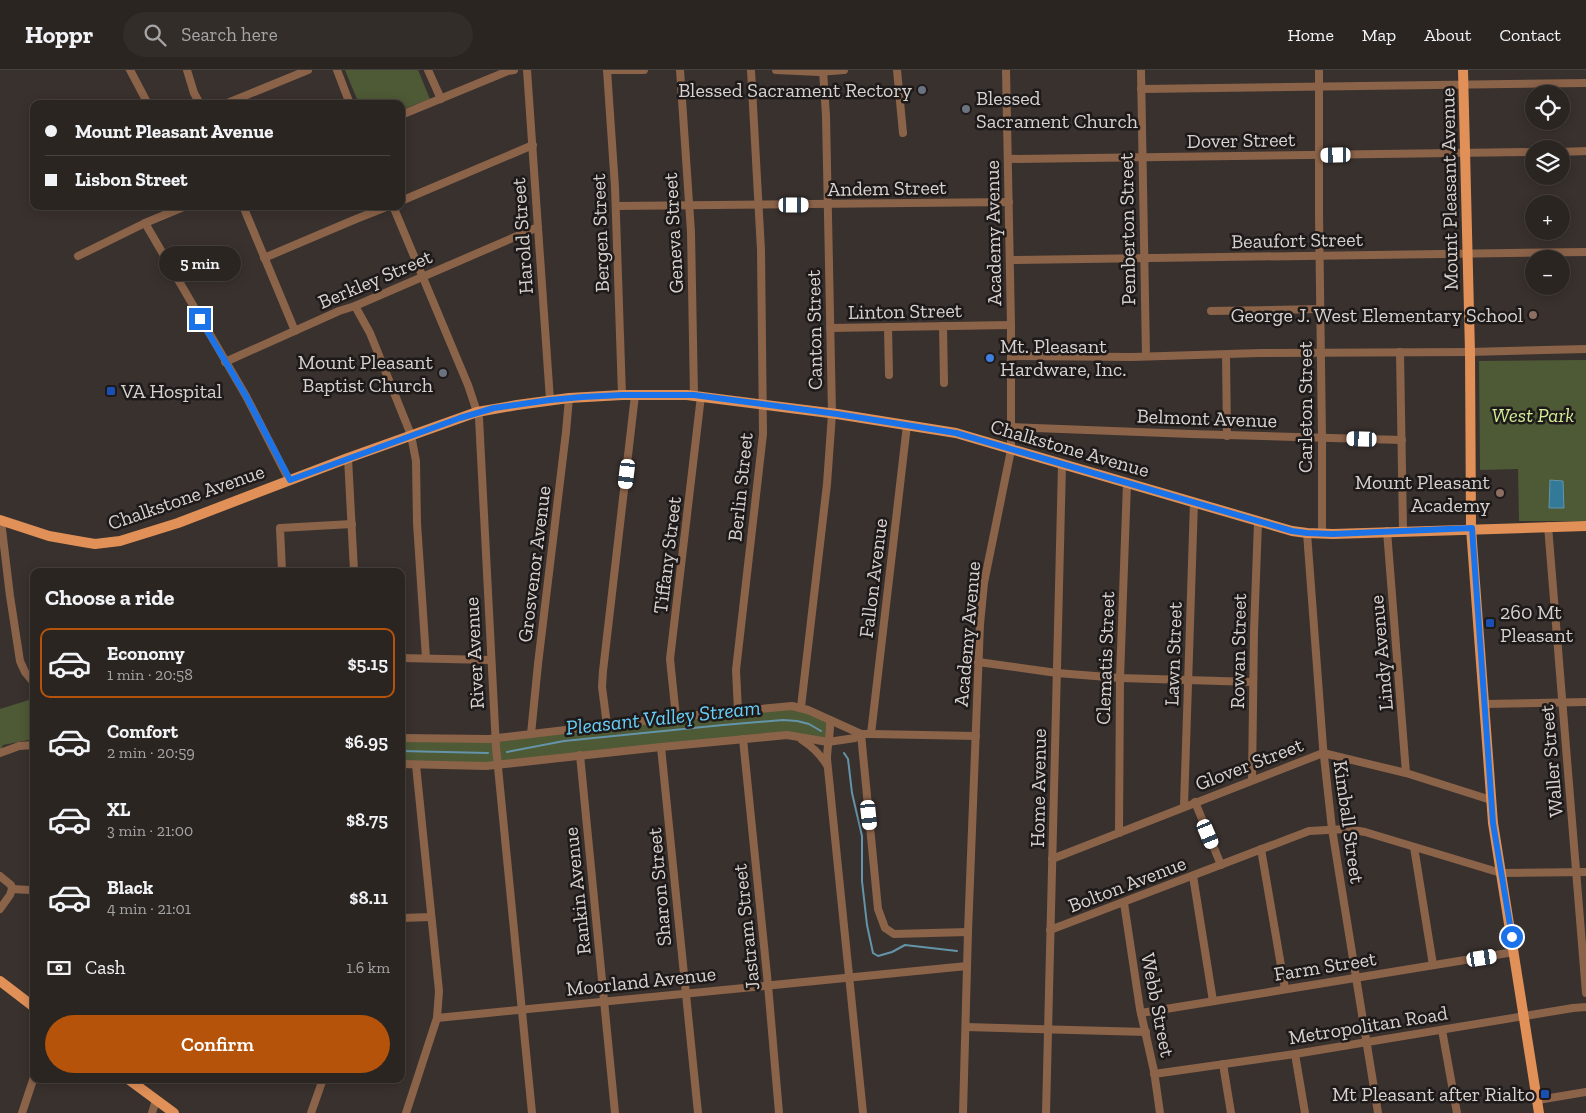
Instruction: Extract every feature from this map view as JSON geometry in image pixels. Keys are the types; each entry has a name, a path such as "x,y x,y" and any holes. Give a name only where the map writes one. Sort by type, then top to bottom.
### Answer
{"main road":[{"name":"Mount Pleasant Avenue","path":"1463,70 1472,528 1491,800 1493,823 1540,1113"},
{"name":"Chalkstone Avenue","path":"0,520 49,536 83,542 95,544 120,541 178,523 348,458 477,412 550,400 635,395 698,396 956,433 1292,531 1322,534 1403,530 1586,526"},
{"path":"0,981 30,1004"},
{"path":"133,1083 174,1113"}],"street":[{"path":"130,70 146,100"},
{"path":"187,70 198,100"},
{"path":"236,100 308,70"},
{"path":"336,70 348,100"},
{"path":"428,70 441,99"},
{"path":"405,113 514,70"},
{"name":"Harold Street","path":"528,70 550,400"},
{"path":"609,70 644,70"},
{"name":"Bergen Street","path":"609,70 616,206 622,395"},
{"name":"Geneva Street","path":"680,70 698,396"},
{"name":"Berlin Street","path":"738,711 736,670 763,434 760,206 751,70"},
{"path":"776,70 844,70"},
{"path":"897,70 903,133"},
{"name":"Academy Avenue","path":"963,1113 978,662 984,582 1011,450 1011,325 1006,70"},
{"name":"Pemberton Street","path":"1141,70 1146,356"},
{"name":"Carleton Street","path":"1320,70 1322,534"},
{"name":"Canton Street","path":"801,707 827,484 832,414 826,116 823,71"},
{"path":"1141,90 1586,83"},
{"path":"405,199 533,145"},
{"path":"1570,152 1586,151"},
{"name":"Dover Street","path":"1008,159 1525,152"},
{"name":"Andem Street","path":"616,206 1009,202"},
{"path":"78,256 145,223 176,210"},
{"path":"245,210 295,331"},
{"path":"264,258 379,210"},
{"name":"River Avenue","path":"395,210 468,385 479,418 495,738 532,1113"},
{"path":"145,223 246,396 290,480"},
{"name":"Berkley Street","path":"225,362 339,311 355,306 538,227"},
{"name":"Beaufort Street","path":"1010,260 1586,252"},
{"path":"355,306 370,333 411,435 416,462 426,658"},
{"path":"1212,311 1321,309"},
{"name":"Linton Street","path":"830,328 1011,325"},
{"path":"943,326 944,383"},
{"path":"888,327 889,375"},
{"path":"1011,356 1146,356 1586,349"},
{"path":"1400,352 1403,530"},
{"path":"1226,355 1227,436"},
{"path":"607,725 602,687 603,671 635,395"},
{"name":"Tiffany Street","path":"676,718 670,659 698,396"},
{"name":"Grosvenor Avenue","path":"531,734 569,398"},
{"name":"Fallon Avenue","path":"871,734 907,425"},
{"name":"Belmont Avenue","path":"1010,426 1227,436 1402,440"},
{"path":"348,458 354,568"},
{"name":"Home Avenue","path":"1046,1113 1062,465"},
{"name":"Clematis Street","path":"1118,833 1120,678 1127,483"},
{"name":"Lawn Street","path":"1184,806 1194,502"},
{"path":"0,520 20,661 30,678"},
{"name":"Rowan Street","path":"1252,780 1258,522"},
{"path":"282,568 280,528 352,524"},
{"name":"Waller Street","path":"1548,526 1586,993"},
{"name":"Lindy Avenue","path":"1387,531 1406,773"},
{"name":"Kimball Street","path":"1307,533 1324,753 1332,829 1378,1113"},
{"path":"405,658 491,660"},
{"path":"978,662 1056,673 1120,678 1254,682"},
{"path":"1484,704 1586,702"},
{"path":"405,738 495,738 783,707 801,707 860,734 976,736"},
{"path":"830,720 828,767 863,1113"},
{"path":"405,764 486,766 661,746 787,735 828,742 855,738 860,734"},
{"path":"860,734 878,908 884,928 894,934 968,932"},
{"path":"794,736 815,749 822,756 828,767"},
{"name":"Jastram Street","path":"743,739 779,1113"},
{"path":"0,753 19,746 30,745"},
{"name":"Sharon Street","path":"661,746 698,1113"},
{"name":"Glover Street","path":"1052,859 1324,753 1406,773 1491,800"},
{"name":"Rankin Avenue","path":"580,755 615,1113"},
{"path":"406,1113 437,1018 439,992 416,764"},
{"path":"1195,802 1221,865"},
{"name":"Bolton Avenue","path":"1050,930 1309,831 1346,829 1365,832 1501,873 1586,872"},
{"path":"1414,847 1434,965"},
{"path":"1261,849 1285,990"},
{"path":"0,876 11,885 12,889 0,909"},
{"path":"1194,876 1213,1001"},
{"path":"12,889 30,890"},
{"name":"Webb Street","path":"1124,903 1141,1013 1160,1113"},
{"path":"405,918 431,917"},
{"name":"Farm Street","path":"1141,1013 1514,952"},
{"name":"Moorland Avenue","path":"437,1018 967,966"},
{"name":"Metropolitan Road","path":"1154,1074 1295,1054 1586,1007"},
{"path":"966,1027 1146,1032"},
{"path":"1442,1030 1457,1113"},
{"path":"1295,1054 1305,1113"},
{"path":"1223,1064 1231,1113"},
{"path":"22,1113 32,1083"},
{"path":"311,1113 322,1083"},
{"path":"1538,1100 1586,1092"},
{"path":"152,1113 156,1100"}],"green space":[{"path":"345,70 418,70 430,99 405,108 405,100 357,100"},
{"name":"West Park","path":"1586,360 1586,521 1519,521 1518,469 1480,470 1479,361"},
{"path":"30,700 30,740 3,745 0,753 0,709"},
{"path":"801,707 830,720 828,742 798,733 498,765 405,762 405,736 495,738"}],"water":[{"path":"1550,480 1563,481 1564,508 1549,508"}],"waterway":[{"name":"Pleasant Valley Stream","path":"507,752 564,741 783,720 809,724 821,731"},
{"name":"Pleasant Valley Stream","path":"405,751 488,753"},
{"name":"Pleasant Valley Stream","path":"844,753 848,759 852,793 862,836 862,881 867,925 873,953 878,956 892,952 905,945 957,951"}],"place":[{"name":"Blessed Sacrament Rectory","path":"922,90"},
{"name":"Blessed Sacrament Church","path":"966,109"},
{"name":"George J. West Elementary School","path":"1533,315"},
{"name":"Mt. Pleasant Hardware, Inc.","path":"990,358"},
{"name":"Mount Pleasant Baptist Church","path":"443,373"},
{"name":"VA Hospital","path":"111,391"},
{"name":"Mount Pleasant Academy","path":"1500,493"},
{"name":"260 Mt Pleasant","path":"1490,623"},
{"name":"Mt Pleasant after Rialto","path":"1545,1094"}],"route":[{"path":"200,319 246,396 290,480 477,412 494,408 582,397 694,395 780,408 837,414 956,433 1292,531 1333,534 1472,528 1493,823 1512,937"}]}
